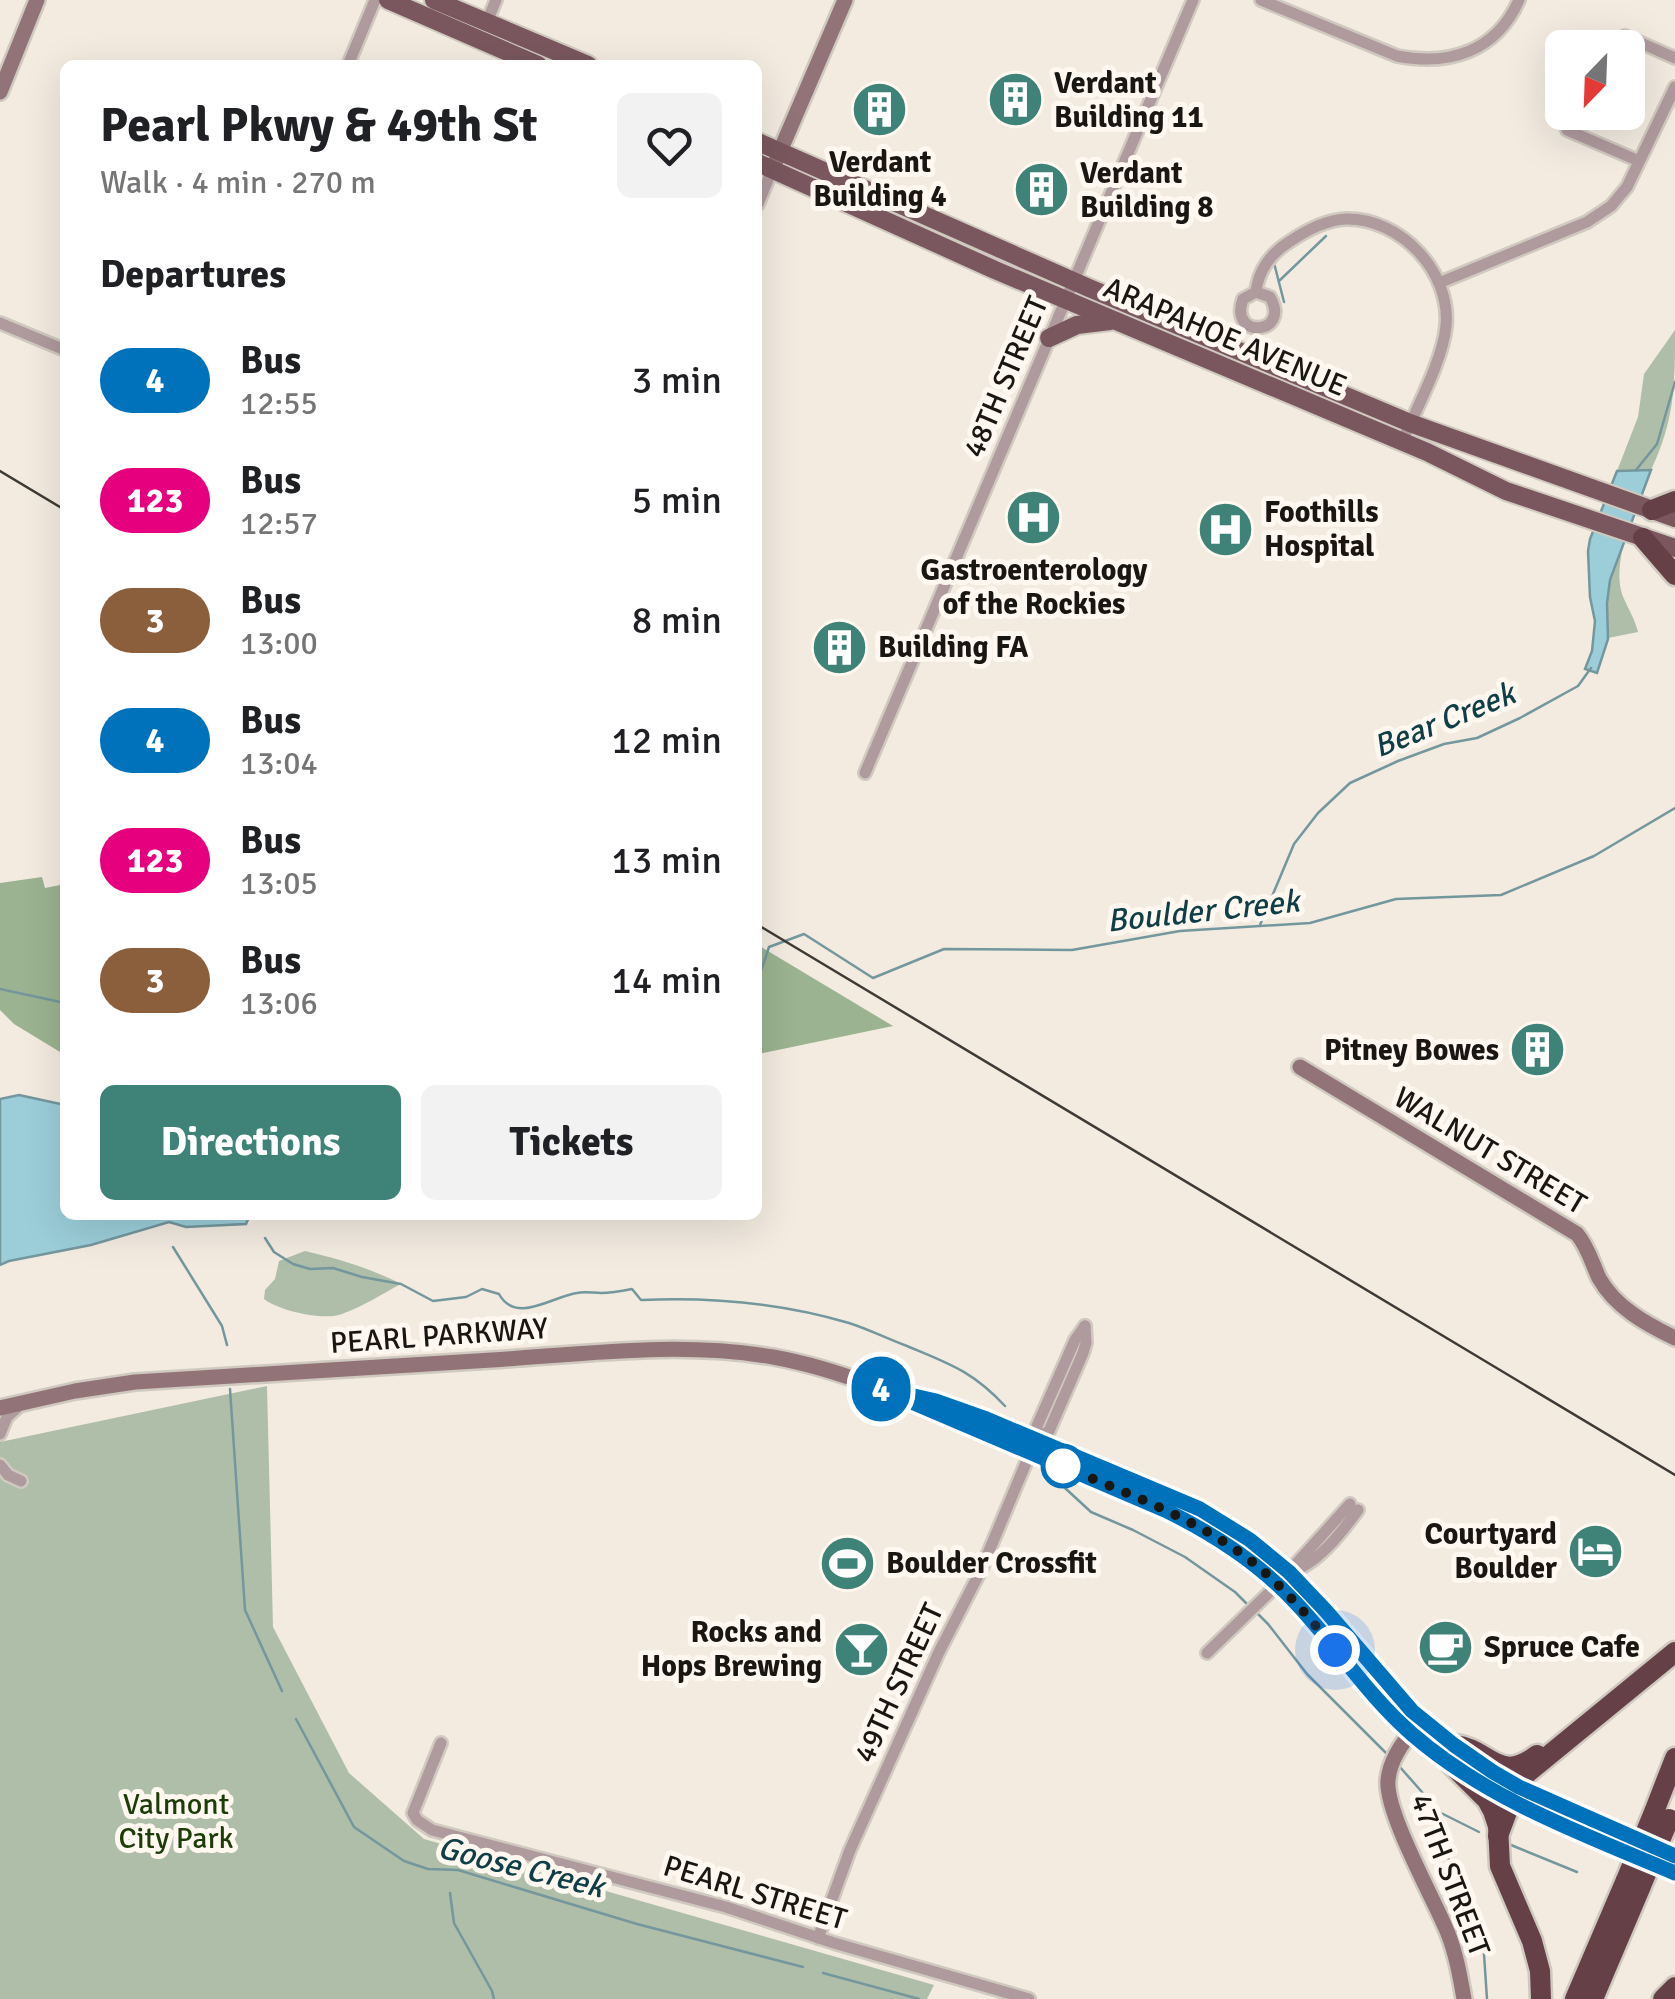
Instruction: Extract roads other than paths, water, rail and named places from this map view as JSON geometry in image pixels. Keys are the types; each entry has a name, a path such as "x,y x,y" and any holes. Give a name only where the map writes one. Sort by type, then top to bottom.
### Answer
{"highway":[{"path":"1652,510 1675,501"},
{"path":"1643,538 1675,576"},
{"path":"1498,1836 1526,1774 1675,1652"},
{"path":"1542,1999 1532,1941 1500,1866 1496,1818 1453,1755 1471,1749 1505,1768 1520,1766 1582,1720 1600,1712"},
{"path":"1575,1999 1666,1812 1675,1758"},
{"path":"1593,1999 1634,1883"},
{"path":"1663,1999 1675,1987"}],"main road":[{"path":"0,92 37,0"},
{"path":"388,0 526,60"},
{"path":"434,0 575,60"},
{"path":"765,166 780,152 845,0"},
{"name":"ARAPAHOE AVENUE","path":"762,144 1410,423 1675,518"},
{"name":"ARAPAHOE AVENUE","path":"765,166 1515,494 1675,548"},
{"path":"1049,338 1077,325 1115,321"},
{"name":"WALNUT STREET","path":"1300,1067 1578,1234 1616,1302 1675,1338"},
{"name":"PEARL PARKWAY","path":"0,1408 135,1382 655,1349 730,1352 827,1370 1200,1509 1250,1540 1379,1701 1453,1755 1493,1772 1515,1795 1675,1873"},
{"name":"47TH STREET","path":"1416,1727 1394,1760 1388,1784 1391,1803 1447,1932 1464,1999"},
{"name":"PEARL PARKWAY","path":"1515,1795 1675,1856"}],"street":[{"path":"350,60 375,0"},
{"path":"487,22 496,0"},
{"name":"48TH STREET","path":"865,773 1193,0"},
{"path":"1262,0 1397,56 1439,60 1464,55 1480,46 1505,23 1518,0"},
{"path":"1645,45 1675,58"},
{"path":"1439,283 1599,214 1618,199 1675,87"},
{"path":"1567,130 1639,161"},
{"path":"1256,292 1260,275 1272,256 1317,227 1346,219 1363,221 1385,228 1414,246 1439,283 1446,308 1444,338 1402,442"},
{"path":"0,323 60,348"},
{"path":"1085,1326 1083,1354 1049,1431 1033,1446 1036,1426 1085,1326"},
{"path":"0,1434 7,1417 26,1402"},
{"name":"49TH STREET","path":"818,1938 869,1807 938,1652 981,1570 1033,1446"},
{"path":"0,1465 8,1475 21,1481"},
{"path":"1207,1653 1354,1507"},
{"name":"PEARL STREET","path":"440,1742 413,1814 432,1830 726,1907 925,1971 1030,1999"}],"water":[{"path":"1651,470 1610,580 1608,639 1597,673 1585,669 1592,651 1595,621 1590,597 1590,539 1617,471"},
{"path":"19,1095 60,1104 60,1220 248,1220 246,1224 186,1227 169,1222 91,1245 0,1265 0,1099"}],"waterway":[{"path":"1279,281 1326,236"},
{"path":"1274,263 1284,302"},
{"name":"Bear Creek","path":"1636,470 1657,444 1675,382"},
{"name":"Bear Creek","path":"1260,925 1294,844 1318,813 1350,783 1398,761 1444,744 1477,738 1520,718 1578,686 1591,668"},
{"name":"Boulder Creek","path":"762,968 769,947 804,934 873,978 944,949 1072,950 1180,931 1310,923 1396,899 1501,895 1594,856 1675,808"},
{"name":"Boulder Creek","path":"0,989 60,1002"},
{"path":"265,1238 274,1252 293,1264 310,1269 333,1268 401,1284 433,1301 466,1297 482,1289 499,1294 515,1307 525,1308 580,1292 632,1289 641,1300 746,1303 824,1316 948,1364 982,1384 1005,1406"},
{"name":"Goose Creek","path":"173,1247 222,1326 227,1345"},
{"name":"Goose Creek","path":"230,1389 245,1610 282,1691"},
{"path":"1065,1488 1091,1512 1185,1557 1250,1607"},
{"path":"1256,1612 1307,1674 1390,1757"},
{"name":"Goose Creek","path":"296,1719 354,1827 404,1861 428,1869 458,1870 637,1924 803,1967"},
{"path":"1399,1766 1429,1806 1484,1954 1487,1999"},
{"path":"1431,1808 1479,1832"},
{"path":"1511,1845 1577,1872"},
{"path":"450,1893 454,1923 494,1999"},
{"name":"Goose Creek","path":"823,1973 919,1999"}],"railway":[{"path":"0,471 60,507"},
{"path":"762,927 1675,1475"}],"place":[{"name":"Verdant Building 11","path":"1015,100"},
{"name":"Verdant Building 4","path":"880,109"},
{"name":"Verdant Building 8","path":"1041,190"},
{"name":"Gastroenterology of the Rockies","path":"1034,517"},
{"name":"Foothills Hospital","path":"1225,529"},
{"name":"Building FA","path":"839,647"},
{"name":"Pitney Bowes","path":"1538,1050"},
{"name":"Courtyard Boulder","path":"1596,1551"},
{"name":"Boulder Crossfit","path":"847,1563"},
{"name":"Spruce Cafe","path":"1445,1647"},
{"name":"Rocks and Hops Brewing","path":"861,1649"}],"park label":[{"name":"Valmont City Park","path":"176,1821"}]}
